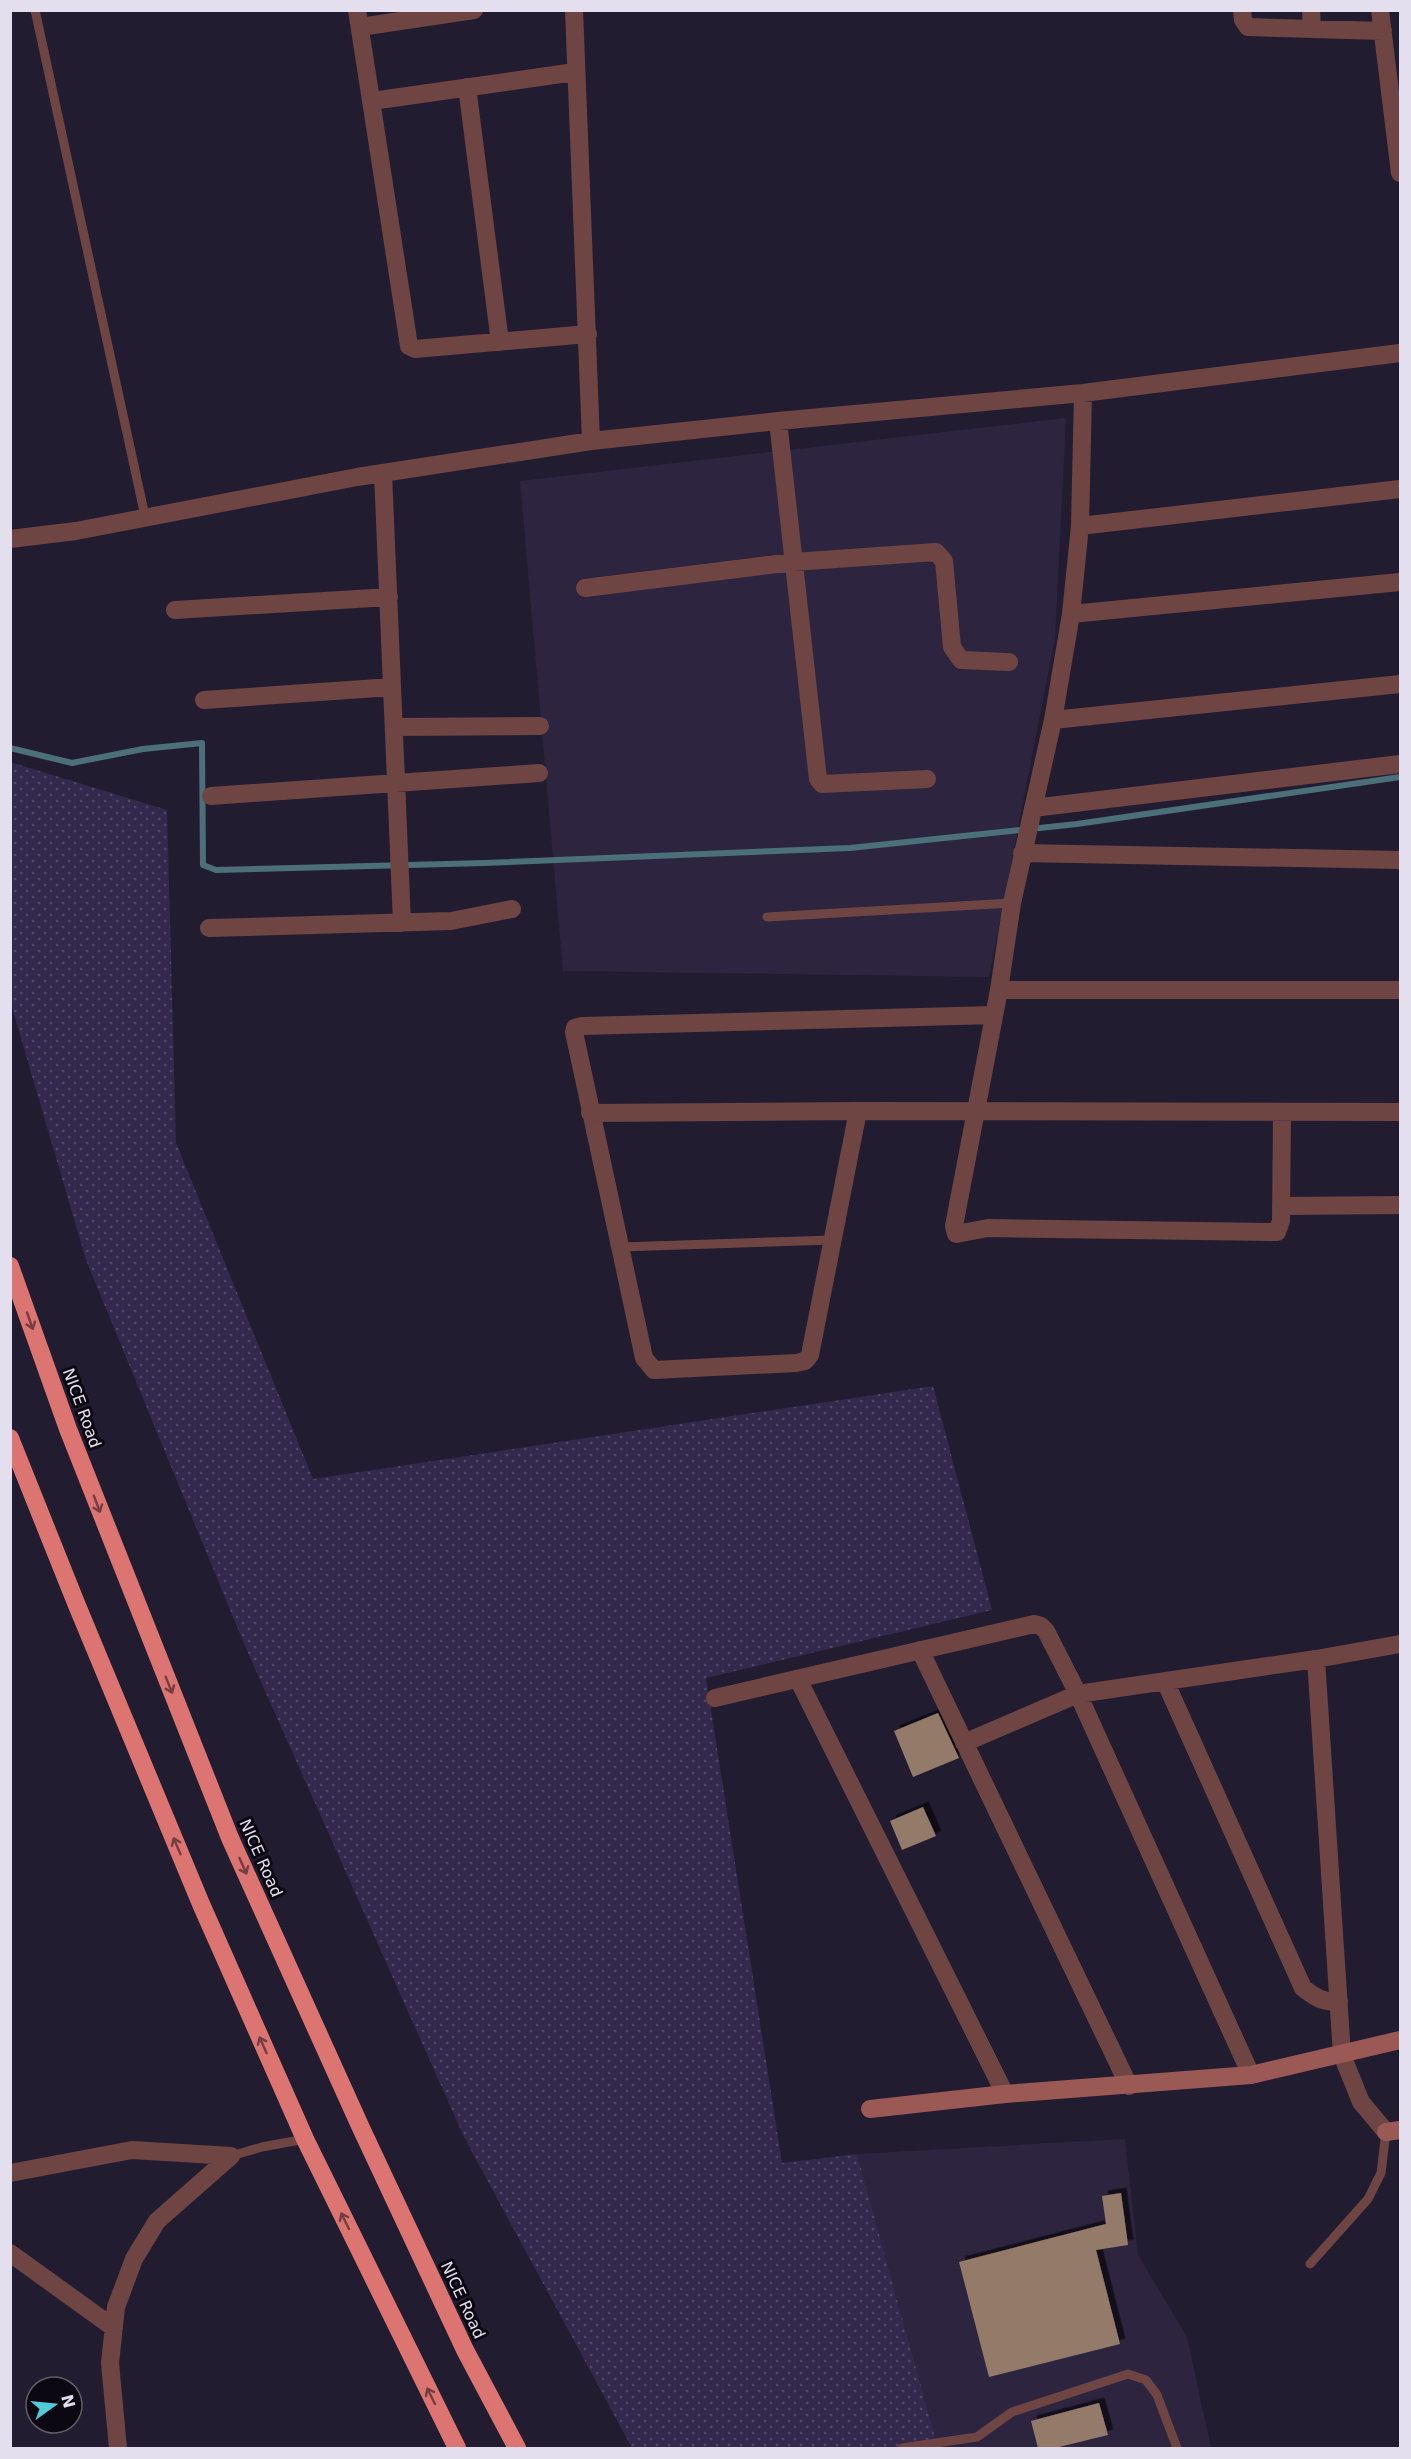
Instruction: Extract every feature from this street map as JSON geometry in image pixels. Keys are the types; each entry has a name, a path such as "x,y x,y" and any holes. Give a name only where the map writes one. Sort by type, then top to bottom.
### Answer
{"highway":[{"name":"NICE Road","path":"10,1266 68,1429 230,1838 465,2350 517,2448"},
{"path":"10,1438 201,1904 305,2139 457,2448"}],"street":[{"path":"474,10 358,19 409,346 415,350 588,334"},
{"path":"574,10 591,441"},
{"path":"1242,10 1243,20 1248,27 1383,31"},
{"path":"1311,10 1312,29"},
{"path":"1380,10 1401,173"},
{"path":"372,100 575,72"},
{"path":"467,87 500,342"},
{"path":"10,539 76,531 145,516 383,473 591,441 1083,393 1401,353"},
{"path":"1083,393 1080,526 1071,614 1053,720 1012,903 999,990 954,1226 956,1234 988,1228 1277,1232 1281,1221 1282,1112"},
{"path":"778,421 818,780 822,784 927,779"},
{"path":"383,473 402,923"},
{"path":"1080,526 1401,489"},
{"path":"585,588 793,562 936,552 944,561 952,647 955,653 961,660 1009,662"},
{"path":"1071,614 1401,582"},
{"path":"175,610 388,597"},
{"path":"1053,720 1401,684"},
{"path":"204,700 392,687"},
{"path":"394,727 540,726"},
{"path":"1033,808 1401,764"},
{"path":"211,796 539,773"},
{"path":"1022,853 1401,860"},
{"path":"209,928 451,921 512,909"},
{"path":"999,990 1401,990"},
{"path":"858,1111 810,1355 805,1361 796,1363 654,1370 644,1358 590,1113 575,1028 994,1015"},
{"path":"590,1113 1401,1112"},
{"path":"1281,1206 1401,1205"},
{"path":"715,1698 1034,1624 1041,1626 1046,1631 1078,1694 1251,2075"},
{"path":"964,1743 1078,1694 1316,1659 1401,1644"},
{"path":"920,1650 1129,2086"},
{"path":"1316,1659 1342,2055 1361,2102 1393,2131"},
{"path":"798,1679 1005,2094"},
{"path":"1165,1681 1304,1988 1316,1998 1331,2002 1339,2001"},
{"path":"870,2109 1005,2094 1251,2075 1401,2040"},
{"path":"10,2173 132,2150 231,2156"},
{"path":"118,2448 110,2363 116,2307 134,2259 157,2221 231,2156"},
{"path":"10,2253 114,2328"}],"lane":[{"path":"35,10 145,516"},
{"path":"767,917 1012,903"},
{"path":"620,1247 833,1240"},
{"path":"1310,2264 1368,2199 1381,2173 1393,2131"},
{"path":"231,2156 262,2147 305,2139"},
{"path":"902,2448 977,2437 1012,2412 1128,2374 1146,2380 1157,2395 1177,2448"}],"shaded area":[{"path":"1066,418 1055,638 989,977 563,971 520,481"},
{"path":"10,762 167,810 176,1143 313,1479 933,1386 992,1610 706,1678 782,2163 857,2154 938,2448 632,2448 464,2137 245,1646 86,1260 11,1004"},
{"path":"1125,2139 1138,2255 1187,2337 1211,2448 938,2448 857,2154"}],"building":[{"path":"938,1713 959,1758 913,1777 894,1731"},
{"path":"923,1807 936,1836 902,1850 890,1821"},
{"path":"1121,2193 1128,2245 1096,2250 1120,2344 989,2377 959,2262 1106,2224 1102,2196"},
{"path":"1099,2403 1108,2435 1055,2448 1038,2448 1031,2421"}],"waterway":[{"path":"10,748 72,763 143,749 202,743 203,865 216,870 485,863 850,848 1077,824 1400,777"}]}
